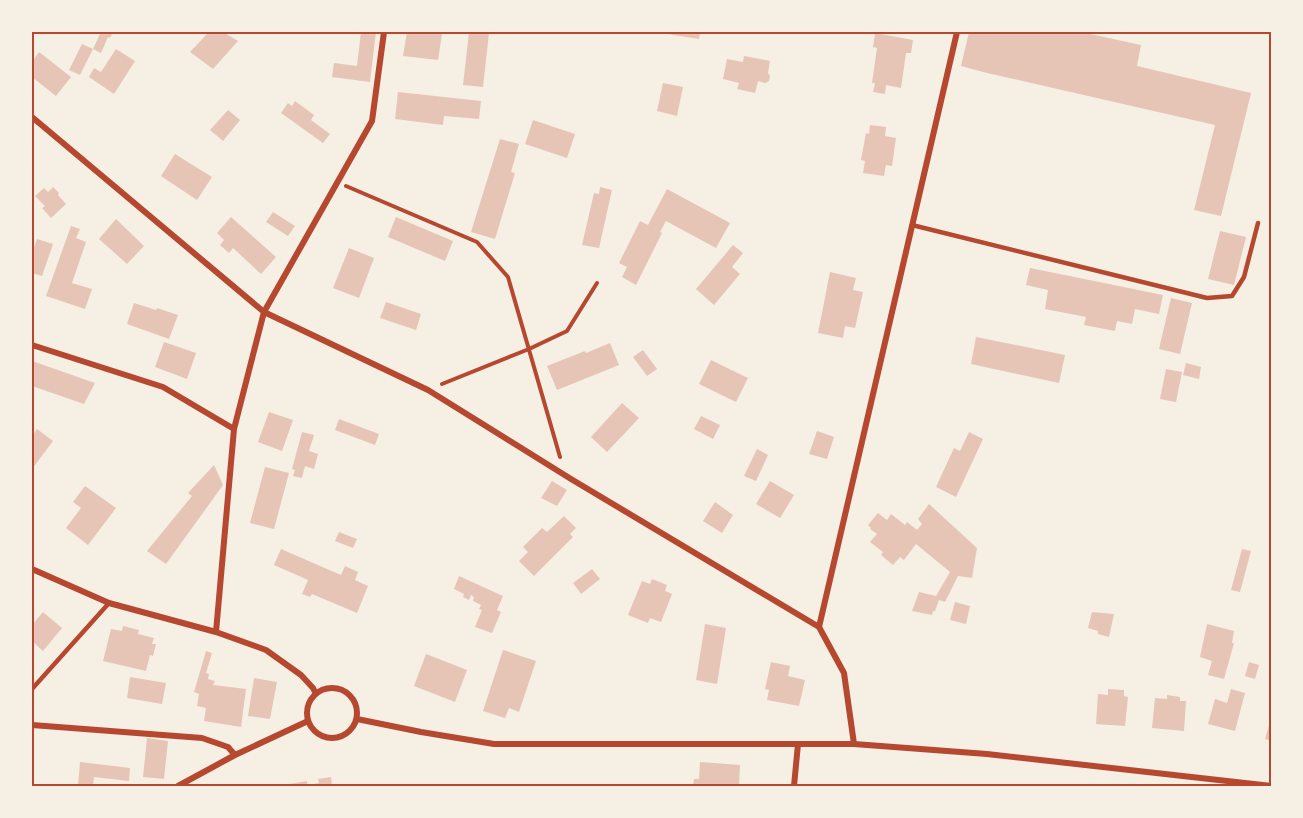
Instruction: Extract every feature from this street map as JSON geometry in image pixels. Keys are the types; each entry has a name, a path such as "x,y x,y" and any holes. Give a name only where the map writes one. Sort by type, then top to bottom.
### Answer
{"street":[{"path":"216,632 234,429 264,312 372,121 384,32"},
{"path":"819,627 957,32"},
{"path":"32,117 264,312 428,390 571,479 819,627 844,673 854,744"},
{"path":"32,345 164,387 234,429"},
{"path":"32,568 109,603 216,632 266,650 301,675 316,694"},
{"path":"338,688 351,697 356,704 357,719 354,726 341,737 325,738 312,729 308,721 308,706 311,699 322,690 338,688"},
{"path":"357,719 494,744 854,744 987,754 1272,786"},
{"path":"178,786 235,755 308,721"},
{"path":"32,725 202,738 228,747 235,755"},
{"path":"794,786 798,744"}],"lane":[{"path":"912,225 1207,298 1232,296 1244,277 1258,223"},
{"path":"32,689 109,603"}],"path":[{"path":"338,183 477,242 508,277 560,456 571,479"},
{"path":"428,390 567,331 597,283"}],"building":[{"path":"101,32 113,32 110,38 108,37 101,53 93,49"},
{"path":"209,32 223,32 238,41 213,69 190,52"},
{"path":"361,32 376,32 370,82 332,77 334,63 357,66"},
{"path":"407,32 442,34 438,60 403,56"},
{"path":"469,32 489,33 483,87 463,85"},
{"path":"667,32 700,32 699,39 667,34"},
{"path":"969,32 1081,32 1141,45 1137,66 1251,93 1221,216 1194,210 1215,125 961,66"},
{"path":"875,33 913,40 911,53 906,53 901,88 886,85 885,94 873,92 875,83 872,83 877,48 873,47"},
{"path":"82,44 93,49 80,75 69,70"},
{"path":"116,49 135,61 114,94 89,77 94,68 101,72"},
{"path":"39,52 71,77 56,96 32,77 32,62"},
{"path":"744,56 770,61 769,81 765,83 758,81 755,93 737,89 739,83 723,79 727,59 743,62"},
{"path":"663,83 683,87 677,116 657,111"},
{"path":"398,92 481,101 479,119 444,116 443,125 395,119"},
{"path":"295,101 314,115 311,120 330,134 323,143 281,113 288,103 292,106"},
{"path":"228,110 240,120 223,141 210,130"},
{"path":"533,120 575,134 567,158 525,144"},
{"path":"870,125 886,127 885,136 896,138 892,166 886,165 884,176 863,173 865,161 861,160 866,133 869,134"},
{"path":"500,139 519,144 511,172 515,173 495,239 471,232"},
{"path":"175,154 212,177 197,200 161,176"},
{"path":"53,187 66,204 51,218 42,208 45,206 35,196 44,188 48,192"},
{"path":"600,187 612,190 599,248 582,245 594,193 599,194"},
{"path":"667,189 730,223 716,248 666,221 636,285 622,277 627,267 619,263 640,221 648,225"},
{"path":"273,212 295,226 288,236 266,222"},
{"path":"231,217 276,257 261,274 233,248 229,253 220,245 224,240 217,233"},
{"path":"396,217 453,241 445,261 388,237"},
{"path":"116,219 144,246 127,264 99,239"},
{"path":"71,226 80,229 76,238 86,242 72,283 92,289 85,309 46,296"},
{"path":"1220,231 1246,237 1234,285 1208,279"},
{"path":"37,239 53,244 42,276 32,273 32,253"},
{"path":"733,245 743,253 732,267 740,274 714,305 696,289"},
{"path":"349,248 374,258 359,298 333,288"},
{"path":"1030,268 1163,295 1159,314 1135,309 1132,324 1117,321 1115,331 1084,325 1086,317 1045,309 1048,290 1026,285"},
{"path":"830,272 856,278 853,290 863,292 855,328 845,326 843,338 818,333"},
{"path":"1171,298 1192,303 1180,354 1159,349"},
{"path":"386,302 421,314 416,330 380,318"},
{"path":"134,303 178,315 169,339 127,324"},
{"path":"976,337 1065,355 1059,383 971,364"},
{"path":"164,342 196,353 187,379 155,367"},
{"path":"610,343 619,365 557,390 547,366"},
{"path":"643,350 657,369 647,376 633,357"},
{"path":"711,360 748,378 736,402 699,384"},
{"path":"32,361 95,383 84,404 32,386"},
{"path":"1186,363 1201,367 1199,379 1183,375"},
{"path":"1166,369 1182,372 1176,402 1160,399"},
{"path":"622,403 639,418 607,452 591,437"},
{"path":"269,412 293,420 282,451 258,442"},
{"path":"701,416 720,425 713,439 694,429"},
{"path":"339,419 379,434 375,445 335,430"},
{"path":"37,429 53,441 32,469 32,436"},
{"path":"817,431 834,437 827,459 809,454"},
{"path":"302,432 314,435 309,451 318,454 314,469 305,466 302,478 293,476 295,470 292,469"},
{"path":"969,432 983,439 956,497 936,487 954,448 960,451"},
{"path":"757,449 768,455 756,481 744,476"},
{"path":"214,465 223,485 166,564 147,551 192,496 188,493"},
{"path":"265,467 289,473 274,529 250,523"},
{"path":"552,481 567,490 557,506 541,498"},
{"path":"770,481 794,495 780,518 756,504"},
{"path":"85,486 116,508 88,545 66,528 81,508 73,502"},
{"path":"715,502 733,515 722,533 703,521"},
{"path":"929,504 977,548 972,578 958,576 945,602 939,600 932,615 912,611 919,592 936,596 950,572 916,544 904,560 900,557 893,565 881,555 883,552 870,542 877,534 868,525 878,513 887,520 891,514 905,525 907,522 917,530 922,524 918,519"},
{"path":"564,516 576,528 570,534 573,537 534,576 519,561 528,552 523,547 542,528 547,532"},
{"path":"339,532 357,539 353,548 335,541"},
{"path":"281,549 341,575 345,566 358,572 355,580 368,586 357,613 312,594 310,597 302,594 308,580 274,565"},
{"path":"1242,549 1251,551 1240,592 1231,590"},
{"path":"592,569 600,579 581,594 573,583"},
{"path":"459,576 503,596 497,610 501,612 492,633 475,627 482,610 479,609 481,605 473,601 474,597 471,595 469,600 463,597 464,594 454,589"},
{"path":"652,579 667,585 665,591 672,594 661,622 650,618 648,623 628,615 642,581 650,584"},
{"path":"955,602 970,606 966,624 950,620"},
{"path":"43,612 62,628 43,651 32,641 32,625"},
{"path":"1092,612 1114,614 1109,637 1088,628"},
{"path":"705,624 726,628 717,684 696,680"},
{"path":"1207,624 1234,631 1232,643 1234,643 1224,679 1208,675 1212,661 1200,657"},
{"path":"123,626 139,630 138,634 154,638 152,644 156,644 153,656 150,655 146,671 103,661 111,629 122,631"},
{"path":"503,650 536,661 519,712 509,708 505,718 483,711"},
{"path":"206,651 212,653 206,673 209,674 208,679 215,681 213,685 246,689 241,727 204,721 206,708 197,706 199,694 194,692"},
{"path":"426,654 467,670 455,702 414,686"},
{"path":"771,662 790,666 788,676 805,680 799,706 767,700 769,690 765,689"},
{"path":"1249,662 1259,665 1255,679 1245,676"},
{"path":"130,677 166,683 162,704 127,698"},
{"path":"254,678 277,682 270,719 248,716"},
{"path":"1108,689 1124,690 1124,696 1128,697 1125,726 1096,724 1098,694 1108,695"},
{"path":"1231,689 1245,693 1235,731 1208,724 1215,699 1227,703"},
{"path":"1167,695 1180,697 1180,701 1186,701 1184,731 1152,728 1155,698 1167,699"},
{"path":"1272,719 1272,741 1265,739"},
{"path":"147,738 168,741 164,779 143,777"},
{"path":"80,762 130,768 129,781 94,777 93,786 78,786"},
{"path":"700,762 740,765 739,786 693,786 694,779 699,779"},
{"path":"331,777 332,786 290,786 290,784 307,781 307,785 319,783 318,779"}]}
